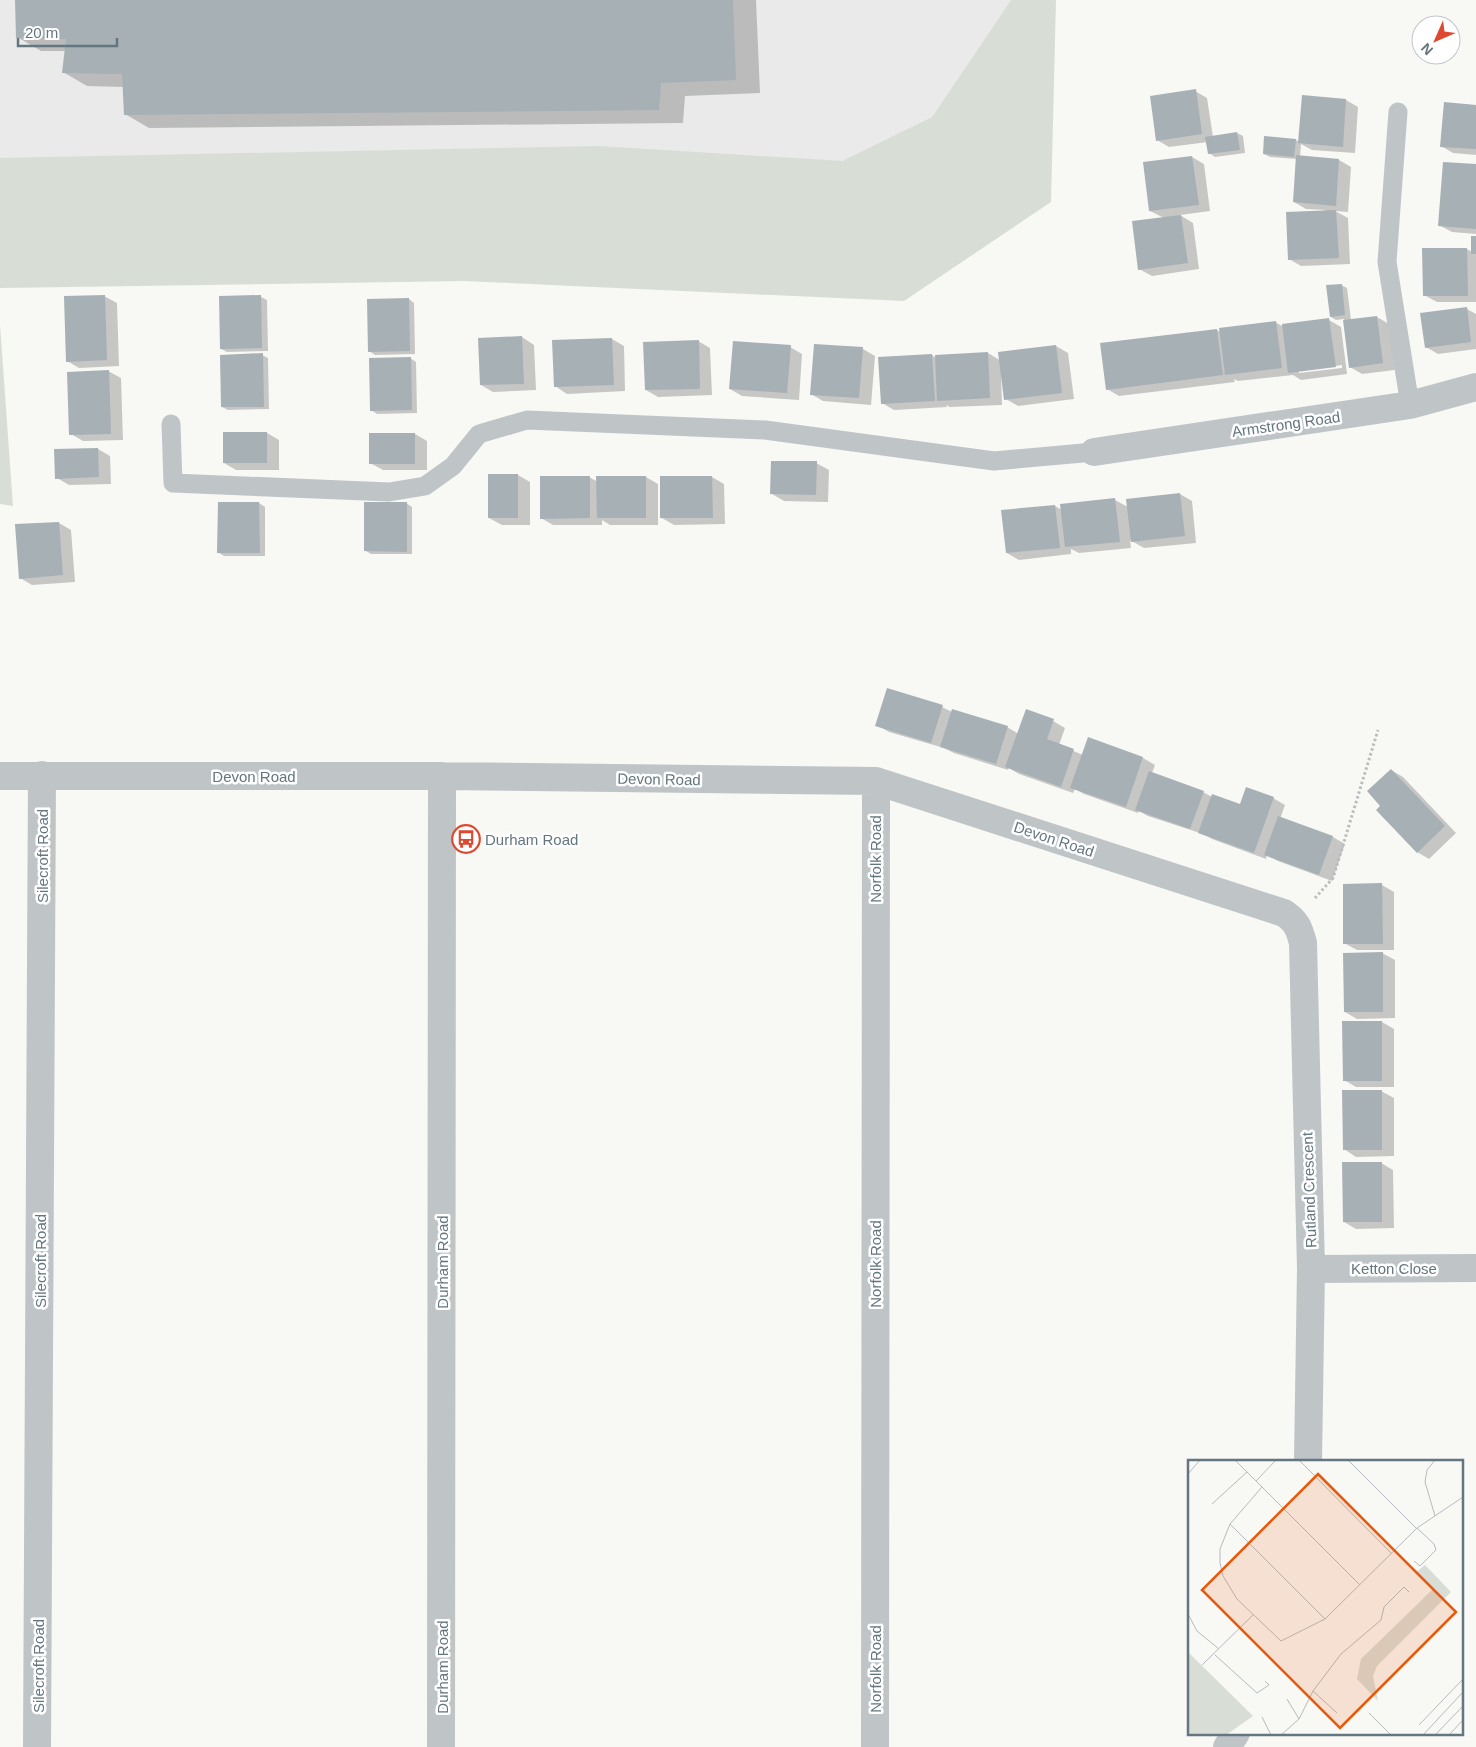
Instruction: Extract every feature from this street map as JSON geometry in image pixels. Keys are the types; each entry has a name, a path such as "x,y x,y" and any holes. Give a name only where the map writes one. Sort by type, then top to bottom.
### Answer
{"street":[{"name":"Armstrong Road","path":"1094,452 1410,405 1476,387"},
{"name":"Silecroft Road","path":"37,1747 42,775"},
{"name":"Devon Road","path":"0,776 442,776 876,781 1284,913 1294,920"},
{"name":"Durham Road","path":"442,776 442,1747"},
{"name":"Norfolk Road","path":"875,1747 876,781"},
{"name":"Rutland Crescent","path":"1294,920 1303,944 1311,1268 1308,1460"},
{"name":"Ketton Close","path":"1311,1268 1476,1268"},
{"path":"1227,1747 1235,1734"}],"lane":[{"path":"1398,112 1387,262 1410,405"},
{"path":"171,424 173,483 388,492 426,486 453,466 479,434 527,420 765,430 994,461 1094,452"}],"path":[{"path":"1294,920 1332,878 1378,730"}],"shaded area":[{"path":"0,0 1011,0 932,117 842,161 0,160"},
{"path":"1011,0 1056,0 1051,202 904,301 464,281 0,288 0,158 599,146 842,161 932,117"},
{"path":"0,325 13,506 0,504"}],"building":[{"path":"15,0 733,0 736,80 661,83 659,110 124,115 122,74 62,73 66,39 16,38"},
{"path":"1196,89 1202,134 1156,141 1150,96"},
{"path":"1302,95 1346,99 1343,147 1298,143"},
{"path":"1444,102 1476,105 1476,149 1440,147"},
{"path":"1237,132 1240,150 1208,154 1205,137"},
{"path":"1264,136 1296,139 1294,157 1263,154"},
{"path":"1296,155 1339,159 1336,206 1293,202"},
{"path":"1192,156 1199,205 1149,211 1143,162"},
{"path":"1443,162 1476,164 1476,229 1438,226"},
{"path":"1336,210 1339,258 1288,260 1286,212"},
{"path":"1181,215 1188,263 1138,270 1132,221"},
{"path":"1471,236 1476,236 1476,254 1471,254"},
{"path":"1422,248 1467,248 1468,296 1423,296"},
{"path":"1342,284 1345,315 1330,317 1326,285"},
{"path":"105,295 107,360 66,362 64,296"},
{"path":"261,295 262,348 220,349 219,296"},
{"path":"409,298 410,351 368,352 367,299"},
{"path":"1467,307 1471,342 1425,348 1420,313"},
{"path":"1377,316 1383,363 1349,368 1343,320"},
{"path":"1329,318 1336,367 1288,373 1282,324"},
{"path":"1276,321 1282,368 1225,375 1219,328"},
{"path":"1217,329 1223,375 1106,390 1100,343"},
{"path":"522,336 524,384 480,385 478,338"},
{"path":"612,338 614,385 554,387 552,340"},
{"path":"699,340 700,389 645,390 643,342"},
{"path":"733,341 791,345 787,393 729,389"},
{"path":"814,344 863,347 859,398 810,395"},
{"path":"1056,345 1062,393 1004,400 998,352"},
{"path":"988,352 990,398 937,401 935,355"},
{"path":"263,353 264,407 221,407 220,355"},
{"path":"932,354 935,401 881,404 878,357"},
{"path":"411,357 412,410 370,411 369,358"},
{"path":"109,370 111,434 69,435 67,372"},
{"path":"223,432 267,432 267,463 223,463"},
{"path":"369,433 415,433 415,464 369,464"},
{"path":"98,448 99,477 55,479 54,449"},
{"path":"771,461 817,461 816,495 770,494"},
{"path":"488,474 518,474 518,518 488,518"},
{"path":"540,476 590,476 590,518 540,519"},
{"path":"596,476 646,476 646,518 597,518"},
{"path":"660,476 712,476 713,518 660,518"},
{"path":"1180,493 1185,536 1131,542 1126,499"},
{"path":"1115,498 1120,542 1065,547 1060,504"},
{"path":"218,502 259,502 260,553 217,553"},
{"path":"364,502 407,502 407,552 364,551"},
{"path":"1055,505 1060,548 1006,553 1001,510"},
{"path":"59,522 63,575 19,579 15,524"},
{"path":"887,688 943,705 931,743 875,726"},
{"path":"952,709 1008,726 996,764 940,747"},
{"path":"1026,709 1054,719 1047,739 1074,749 1061,787 1005,767"},
{"path":"1088,737 1143,757 1126,807 1070,788"},
{"path":"1391,769 1445,826 1417,853 1376,810 1380,806 1367,791"},
{"path":"1149,771 1204,791 1190,829 1135,810"},
{"path":"1246,787 1274,797 1254,853 1198,833 1212,794 1240,804"},
{"path":"1278,816 1333,836 1319,875 1264,855"},
{"path":"1382,883 1383,944 1343,944 1343,884"},
{"path":"1383,952 1383,1012 1344,1012 1343,953"},
{"path":"1342,1021 1382,1021 1382,1081 1343,1081"},
{"path":"1342,1090 1382,1090 1382,1150 1343,1150"},
{"path":"1342,1162 1382,1162 1382,1222 1343,1222"}],"place":[{"name":"Durham Road","path":"466,839"}]}
